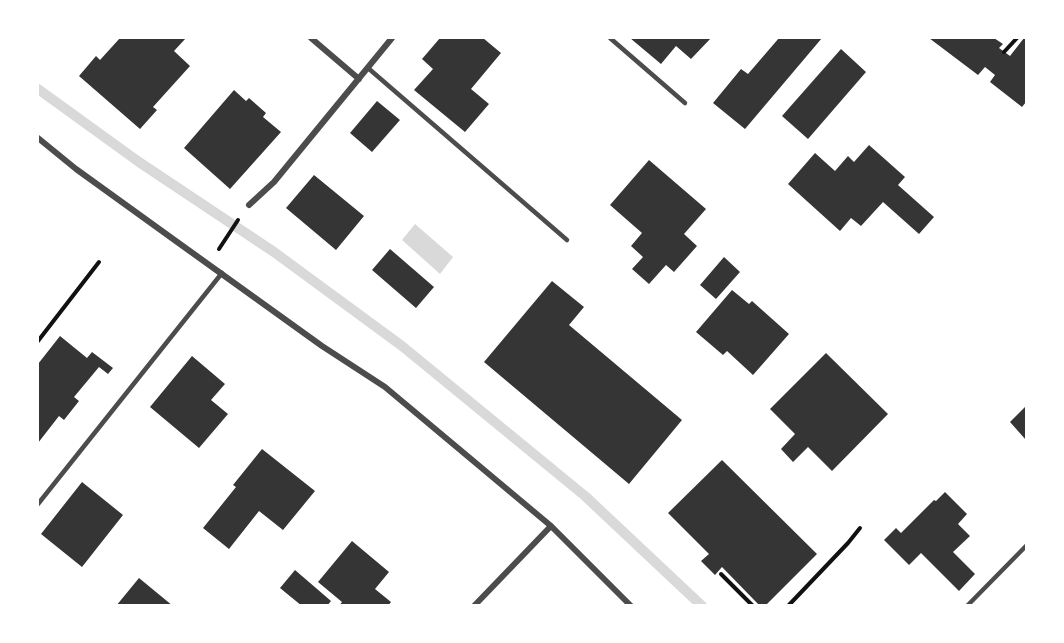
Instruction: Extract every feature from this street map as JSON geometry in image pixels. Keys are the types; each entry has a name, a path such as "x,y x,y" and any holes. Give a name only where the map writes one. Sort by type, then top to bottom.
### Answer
{"street":[{"path":"311,38 359,79"},
{"path":"249,205 274,182 392,38"},
{"path":"38,138 76,169 322,346 385,387 551,526 631,606"},
{"path":"474,606 551,526"}],"lane":[{"path":"610,38 685,103"},
{"path":"368,68 567,240"},
{"path":"38,504 222,273"},
{"path":"967,606 1026,546"}],"path":[{"path":"1004,52 1017,38"},
{"path":"218,250 249,205"},
{"path":"38,341 99,262"},
{"path":"788,606 860,528"},
{"path":"721,574 753,606"}],"shaded area":[{"path":"415,224 453,257 440,274 402,240"}],"building":[{"path":"120,38 186,38 174,51 190,66 153,107 157,110 140,129 79,76 96,56 100,60"},
{"path":"440,38 483,38 501,53 471,89 489,104 465,132 414,90 433,69 422,59"},
{"path":"630,38 711,38 691,59 676,46 661,64"},
{"path":"779,38 822,38 745,129 713,103 741,69 748,74"},
{"path":"929,38 994,38 1003,44 999,48 1010,56 1026,38 1026,102 1022,107 990,82 995,75 985,67 978,75"},
{"path":"841,49 866,72 808,139 782,116"},
{"path":"234,90 246,101 249,98 266,113 263,117 281,132 230,189 184,148"},
{"path":"377,101 400,120 372,152 350,133"},
{"path":"869,145 905,177 898,185 934,217 919,234 883,202 861,226 851,218 840,231 788,184 815,153 835,171 848,156 854,162"},
{"path":"649,160 706,209 684,234 697,246 674,272 666,265 649,284 632,269 643,257 631,246 642,233 610,205"},
{"path":"314,175 364,216 336,250 286,208"},
{"path":"390,249 434,287 416,308 372,270"},
{"path":"724,257 740,272 716,299 700,285"},
{"path":"552,281 584,307 569,325 682,420 629,484 484,362"},
{"path":"732,290 749,304 752,301 789,334 753,375 727,351 723,355 696,332"},
{"path":"60,336 87,358 92,352 113,368 108,374 99,367 74,397 79,401 64,420 59,416 38,443 38,364"},
{"path":"826,353 888,414 832,471 808,447 793,462 781,449 795,434 770,409"},
{"path":"192,356 225,384 211,400 228,414 199,448 150,407"},
{"path":"1026,406 1026,440 1010,422"},
{"path":"262,449 315,491 283,530 259,511 229,549 203,528 236,487 233,485"},
{"path":"722,460 817,554 765,606 760,606 722,567 715,575 701,561 709,554 668,513"},
{"path":"82,482 123,515 82,567 41,534"},
{"path":"945,492 967,514 958,524 970,536 953,552 975,574 959,591 921,553 909,565 884,540 896,528 901,533"},
{"path":"352,541 389,572 375,589 391,602 388,606 339,606 342,602 318,582"},
{"path":"295,570 331,601 327,606 302,606 280,588"},
{"path":"139,578 173,606 116,606"}],"waterway":[{"path":"38,89 139,162 274,252 402,346 585,496 702,606"}]}
